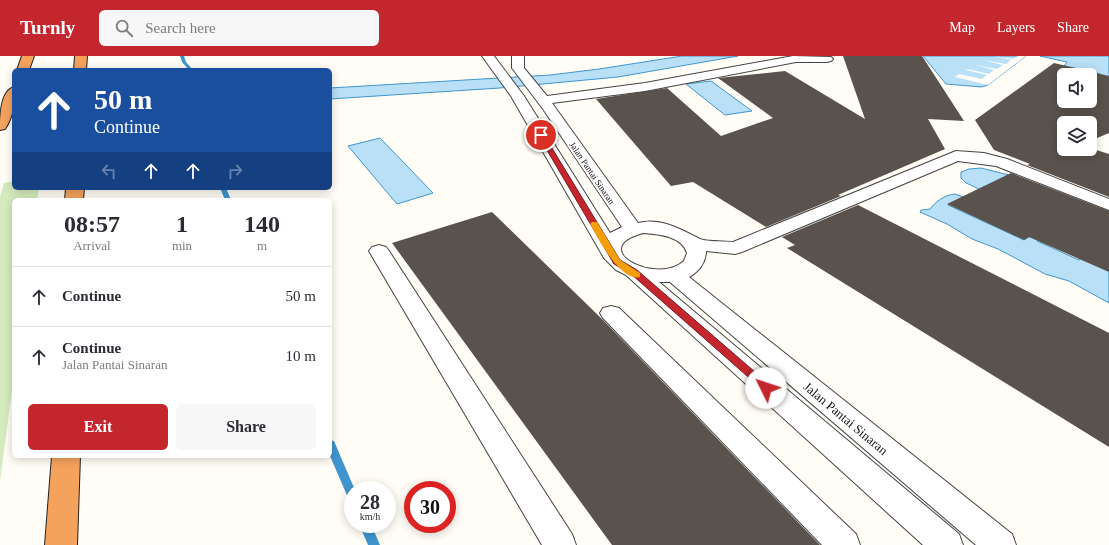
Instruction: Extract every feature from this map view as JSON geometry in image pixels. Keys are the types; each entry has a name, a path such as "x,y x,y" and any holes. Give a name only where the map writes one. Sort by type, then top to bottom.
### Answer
{"highway":[{"path":"24,68 28,56"},
{"path":"80,68 81,56"},
{"path":"0,126 12,96"},
{"path":"61,545 66,458"}],"street":[{"path":"488,56 502,73 517,96 617,262 634,272 948,545"},
{"name":"Jalan Pantai Sinaran","path":"518,56 517,63 521,72 540,96 607,196 633,229"},
{"path":"540,96 645,87 796,59 827,59"},
{"path":"692,244 735,248 956,156 984,158 1001,162 1109,205"},
{"path":"610,249 616,237 633,229 643,227 665,229 684,237 696,250 696,258 692,265 685,271 674,275 660,277 634,272"},
{"path":"379,251 560,545"},
{"name":"Jalan Pantai Sinaran","path":"674,275 1000,545"},
{"path":"611,313 844,545"}],"green space":[{"path":"12,181 12,190 39,190 37,198 12,198 12,390 0,481 0,197 4,183"}],"water":[{"path":"682,56 738,56 618,77 500,88 332,99 332,88 550,75"},
{"path":"923,56 1026,56 988,85 981,87 946,84"},
{"path":"1040,56 1109,56 1109,79 1097,73 1097,68 1073,68 1064,66 1067,62"},
{"path":"711,81 752,111 725,115 686,84"},
{"path":"380,138 433,193 397,204 348,146"},
{"path":"981,168 1013,176 979,189 966,183 961,178 961,172 969,169"},
{"path":"955,194 963,197 948,205 1024,240 1042,229 1037,241 1079,260 1095,248 1109,272 1109,303 1069,281 1045,274 998,249 972,239 947,224 920,212 921,210 930,209 935,203 944,197"}],"pier":[{"path":"994,56 1013,59 1018,56 1026,56 988,85 955,77 959,74 982,79 987,75 966,70 968,69 989,74 994,70 975,65 997,69 1003,65 983,60 1006,64 1011,60"}],"building":[{"path":"843,56 922,56 964,121 928,119 945,149 838,195 841,196 766,227 693,182 671,186 596,99 667,88 721,136 773,118 718,78 785,71 865,119"},
{"path":"1054,63 1075,68 1057,68 1057,108 1097,108 1097,73 1109,76 1109,133 1097,138 1097,116 1057,116 1057,156 1097,156 1097,150 1109,154 1109,197 1027,165 1030,164 994,150 975,120"},
{"path":"1011,173 1109,211 1109,272 1029,237 1024,240 947,204"},
{"path":"858,205 1109,333 1109,447 787,248 795,245 782,237"},
{"path":"492,212 603,320 820,545 612,545 392,243"}],"waterway":[{"path":"182,56 184,62 189,68"},
{"path":"224,190 227,198"},
{"path":"332,449 346,481"},
{"path":"369,533 374,545"}],"slow traffic":[{"path":"594,224 617,262 624,268 634,272 637,275"}],"route":[{"path":"541,135 617,262 624,268 634,272 766,388"}]}
